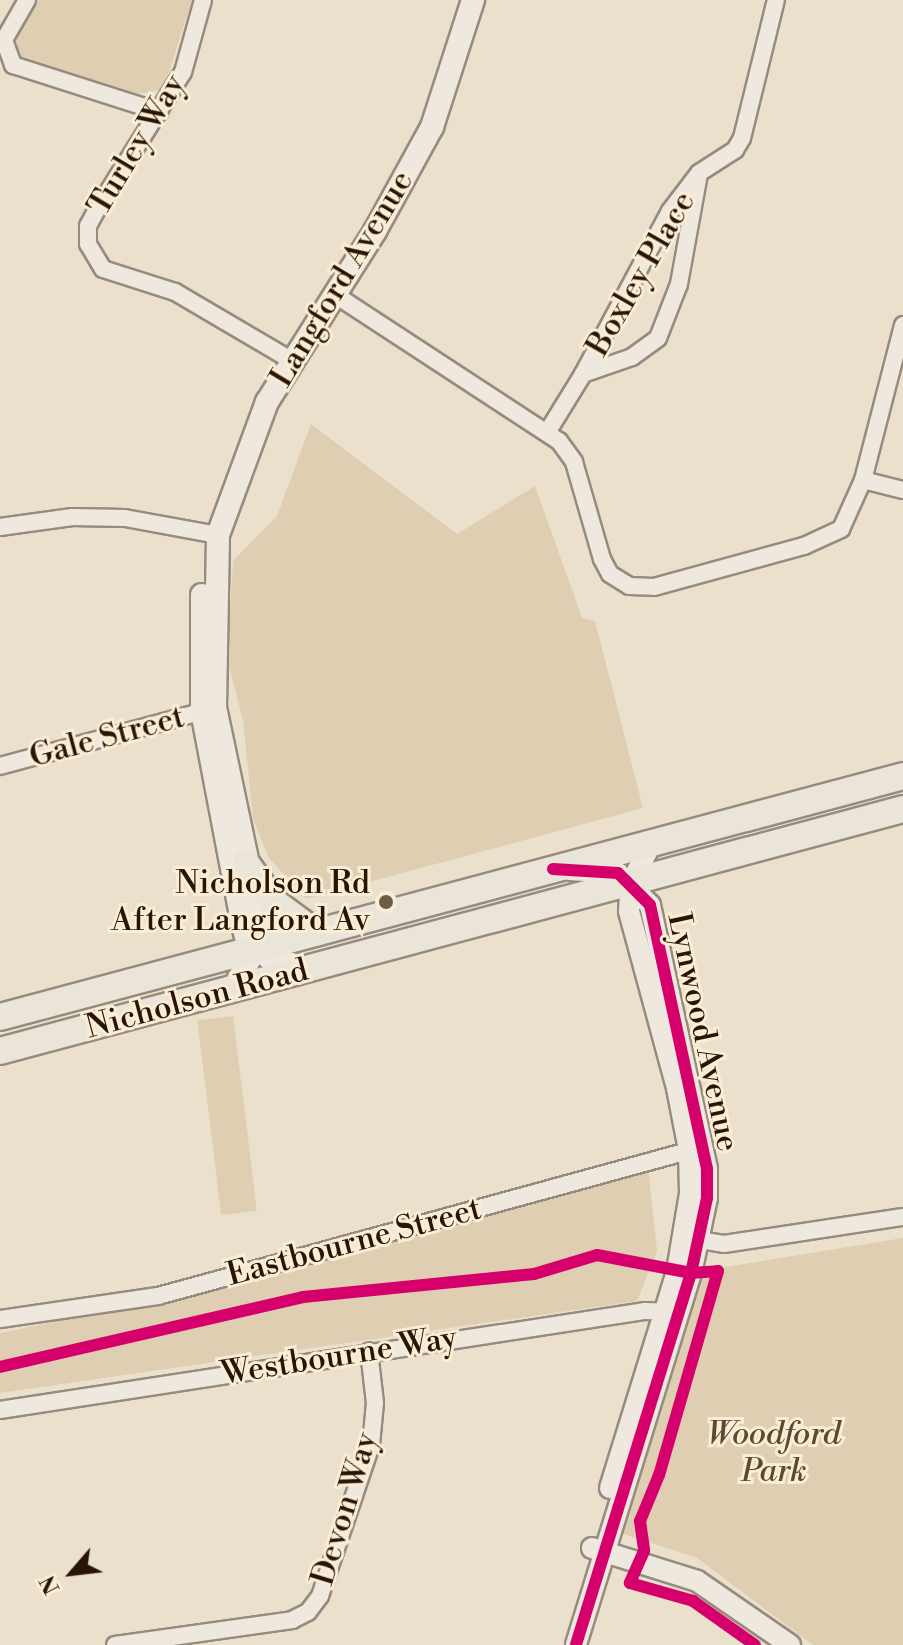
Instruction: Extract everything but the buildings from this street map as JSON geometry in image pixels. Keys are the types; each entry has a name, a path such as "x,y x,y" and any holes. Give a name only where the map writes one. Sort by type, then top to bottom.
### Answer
{"main road":[{"name":"Langford Avenue","path":"208,710 263,935 258,949 247,941 231,875 208,710 199,625 202,592 215,559 218,535 245,451 291,360 334,294 432,127 473,0"},
{"name":"Nicholson Road","path":"0,1017 903,776"},
{"name":"Nicholson Road","path":"0,1051 903,809"},
{"path":"246,863 274,902 316,933"},
{"path":"233,989 258,949 268,957 308,969"}],"street":[{"path":"27,0 4,40 13,65 160,112"},
{"name":"Turley Way","path":"203,0 183,72 88,226 93,259 115,275 175,292 291,360"},
{"name":"Boxley Place","path":"548,431 583,374 670,211 699,173 735,150 742,138 776,0"},
{"name":"Boxley Place","path":"583,374 632,357 658,338 679,284 699,173"},
{"path":"334,294 531,424 548,431 574,462 602,559 610,574 629,586 654,587 824,538 841,529 852,514 863,480 903,325"},
{"path":"863,480 903,490"},
{"path":"0,527 72,517 125,518 218,535"},
{"name":"Gale Street","path":"0,766 208,710"},
{"name":"Lynwood Avenue","path":"631,883 651,844"},
{"name":"Lynwood Avenue","path":"553,869 618,873 650,905 707,1198 599,1550 576,1645"},
{"name":"Eastbourne Street","path":"0,1319 158,1296 697,1149"},
{"path":"693,1239 724,1244 903,1217"},
{"name":"Westbourne Way","path":"0,1410 369,1351 673,1312"},
{"name":"Devon Way","path":"115,1645 292,1620 308,1612 320,1596 371,1445 375,1403 369,1351"},
{"path":"599,1550 697,1581 790,1645"},
{"name":"Lynwood Avenue","path":"562,1645 599,1550"}],"green space":[{"path":"34,0 192,0 161,90 137,94 20,63 12,54 13,35"},
{"path":"311,424 457,534 535,486 582,618 595,621 643,808 306,899 269,858 253,819 243,720 227,658 233,561 277,516"},
{"path":"233,1016 257,1211 221,1215 197,1020"},
{"path":"648,1167 657,1251 637,1301 0,1393 0,1333 222,1287"},
{"name":"Woodford Park","path":"903,1238 903,1645 813,1645 697,1558 617,1532 701,1271"}],"cycle path":[{"path":"553,869 618,873 650,905 707,1169 707,1198 691,1273 576,1645"},
{"path":"0,1367 303,1297 534,1274 597,1255 691,1273 718,1271 659,1475 640,1521 644,1551 630,1583 693,1601 755,1645"}],"place":[{"name":"Nicholson Rd After Langford Av","path":"386,902"}]}
